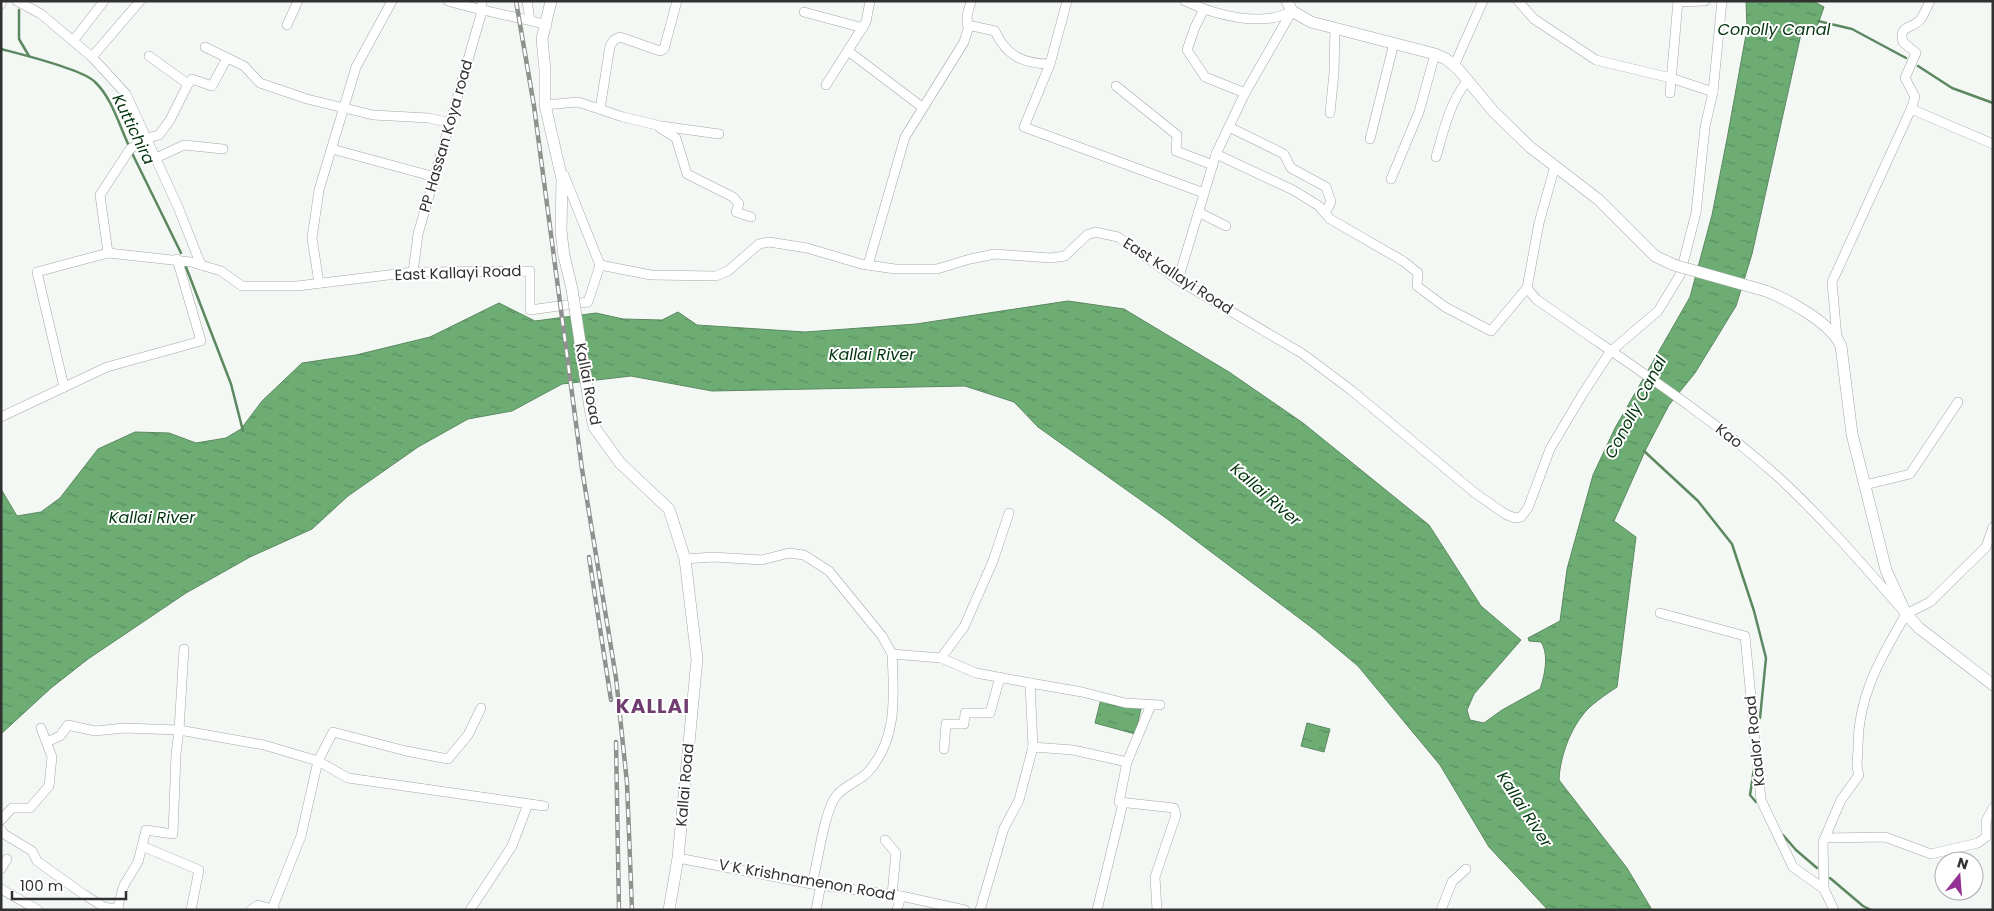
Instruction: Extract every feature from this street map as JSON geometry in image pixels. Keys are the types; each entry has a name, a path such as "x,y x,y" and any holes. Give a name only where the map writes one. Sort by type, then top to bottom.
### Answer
{"main road":[{"name":"Kallai Road","path":"551,1 547,25 542,39 545,70 545,106 562,179 560,230 572,289 594,427 620,463 669,509 686,559 697,659 678,858 669,910"},
{"path":"1289,6 1312,22 1435,54 1454,66 1509,128 1599,200 1655,256 1677,270 1766,291 1805,310 1837,338 1841,346 1852,434 1886,570 1906,614 1926,634 1993,685"}],"street":[{"path":"17,1 41,14 92,57 126,94 178,207 201,265"},
{"path":"73,41 104,1"},
{"path":"92,57 140,1"},
{"path":"288,25 298,1"},
{"path":"319,283 312,238 319,190 356,67 392,1"},
{"path":"448,1 482,6 547,25"},
{"path":"527,1 530,20"},
{"path":"600,109 610,46 614,40 620,37 660,51 664,50 677,1"},
{"path":"826,85 866,22 870,1"},
{"path":"868,265 905,137 922,107 951,66 964,42 970,1"},
{"path":"1068,1 1050,64 1024,127 1204,193"},
{"path":"1185,1 1204,9 1255,18 1280,18 1289,6"},
{"path":"1454,66 1483,1"},
{"path":"1518,1 1534,19 1596,60 1671,78 1713,92"},
{"path":"1670,93 1678,2 1705,1"},
{"name":"East Kallayi Road","path":"64,387 37,272 108,253 177,259 221,271 242,286 298,286 413,272 530,271 530,310 588,302 600,265 651,275 716,276 728,271 759,244 769,242 807,248 868,265 894,269 937,269 970,258 995,254 1051,258 1065,256 1087,235 1095,232 1118,237 1178,280 1303,354 1365,401 1475,493 1515,518 1525,513 1550,449 1610,352 1658,311 1677,270 1696,212 1705,127 1713,92 1722,1"},
{"path":"1837,338 1832,282 1911,109 1915,97 1906,78 1916,53 1903,42 1901,34 1905,28 1919,21 1930,1"},
{"name":"PP Hassan Koya road","path":"413,272 418,234 482,6"},
{"path":"1178,280 1216,154 1289,6"},
{"path":"1204,9 1194,27 1188,50 1205,77 1245,93"},
{"path":"804,12 862,28"},
{"path":"968,25 995,32 1001,45 1016,58 1033,64 1050,64"},
{"path":"1330,113 1334,73 1335,28"},
{"path":"1370,139 1394,43"},
{"path":"205,47 244,66 260,83 373,115 429,118 450,123"},
{"path":"848,51 922,107"},
{"path":"1391,179 1419,112 1435,54"},
{"path":"150,56 188,84"},
{"path":"108,253 100,196 130,149 147,138 159,135 170,120 192,79 212,86 227,58"},
{"path":"1436,157 1448,112 1457,94 1467,81"},
{"path":"1116,86 1153,113 1177,135 1176,151 1213,165"},
{"path":"545,106 578,102 656,125 719,134"},
{"path":"1911,109 1993,144"},
{"path":"656,125 676,138 687,174 733,197 739,204 736,212 751,218"},
{"path":"1229,127 1284,154 1291,168 1326,187 1331,202 1324,213"},
{"path":"156,158 184,145 223,149"},
{"path":"332,149 435,177"},
{"path":"1216,154 1292,190 1318,206 1330,219 1403,261 1418,273 1417,286 1445,307 1491,331 1527,288 1539,223 1556,166"},
{"path":"558,163 600,265"},
{"path":"1198,212 1226,226"},
{"path":"1,417 107,366 201,341 177,259"},
{"name":"Kao","path":"1527,288 1536,300 1610,352 1647,374 1731,437 1778,477 1906,614"},
{"path":"1865,485 1910,474 1958,402"},
{"path":"941,658 964,626 993,561 1009,513"},
{"path":"1824,889 1823,842 1841,800 1859,775 1855,766 1860,714 1869,684 1906,614 1930,602 1986,547 1993,527"},
{"path":"686,559 713,557 762,560 789,553 804,555 829,571 882,636 892,654 894,708 886,744 868,772 836,796 826,821 816,884 816,910"},
{"name":"Kaalor Road","path":"1660,613 1745,636 1761,800 1793,867 1824,889 1834,910"},
{"path":"1,830 4,834 32,851 37,861 83,894 104,907 118,910 124,886 138,862 146,830 173,834 176,754 184,648"},
{"path":"892,654 941,658 976,673 1082,692 1125,703 1155,705 1127,762 1119,802 1174,808 1176,815 1155,877 1157,910"},
{"path":"944,749 946,724 964,724 965,713 990,713 1000,677"},
{"path":"980,910 1004,828 1019,800 1033,747 1030,682"},
{"path":"251,910 258,905 273,909 301,836 318,761 333,732 406,751 448,759 468,735 481,708"},
{"path":"47,742 60,736 68,725 95,731 124,728 179,730 264,745 318,761 348,778 544,806"},
{"path":"1,820 12,808 30,808 49,786 52,757 41,728"},
{"path":"1033,747 1073,750 1127,762"},
{"path":"1097,910 1123,803"},
{"path":"470,910 512,846 528,804"},
{"path":"1993,808 1986,821 1986,837 1993,845"},
{"path":"1825,838 1885,837 1931,854 1978,843 1986,837"},
{"path":"885,840 896,852 897,910"},
{"path":"142,846 199,870 191,910"},
{"name":"V K Krishnamenon Road","path":"678,858 816,884 896,895 965,910"},
{"path":"1,869 7,859"},
{"path":"1441,910 1452,882 1466,869"},
{"path":"1,889 38,910"}],"water":[{"name":"Kallai River","path":"1746,1 1813,1 1824,7 1817,27 1803,25 1752,254 1736,306 1695,373 1669,405 1646,449 1614,521 1636,537 1617,687 1600,698 1578,721 1568,740 1560,770 1559,780 1627,868 1652,910 1548,910 1489,847 1440,765 1358,666 1315,630 1166,518 1038,427 1014,402 965,386 712,391 631,376 562,384 512,411 468,419 418,447 348,496 312,529 250,557 186,593 88,659 51,688 1,734 1,489 17,516 41,512 60,498 98,449 135,432 169,433 196,443 226,438 241,429 262,401 302,363 356,355 430,337 499,303 535,321 596,313 623,319 662,320 678,312 697,325 805,332 916,324 1068,301 1124,309 1229,372 1303,423 1429,525 1481,606 1521,640 1474,694 1467,710 1470,720 1484,723 1502,710 1540,689 1545,671 1545,652 1541,642 1529,641 1528,638 1560,621 1567,569 1593,475 1615,428 1690,297 1712,215 1727,139 1747,29"},
{"path":"1101,699 1141,709 1135,734 1095,723"},
{"path":"1307,723 1330,729 1324,752 1301,746"}],"waterway":[{"name":"Kuttichira","path":"19,10 19,39 29,56"},
{"name":"Conolly Canal","path":"1818,21 1852,29 1906,58"},
{"name":"Kuttichira","path":"1,49 65,67 95,82 111,104 129,146"},
{"path":"1918,66 1952,88 1993,103"},
{"name":"Kuttichira","path":"131,151 181,253"},
{"path":"186,267 231,384 243,431"},
{"path":"1644,451 1698,501 1732,544 1754,611 1766,658 1760,718"},
{"path":"1754,769 1750,795 1756,802"},
{"path":"1783,835 1796,850 1817,868"},
{"path":"1830,878 1863,906 1871,910"}],"railway":[{"path":"516,1 534,106 582,469 616,678 627,783 632,910"},
{"path":"589,557 611,700"},
{"path":"616,742 619,910"}],"district":[{"name":"KALLAI","path":"653,706"}]}
